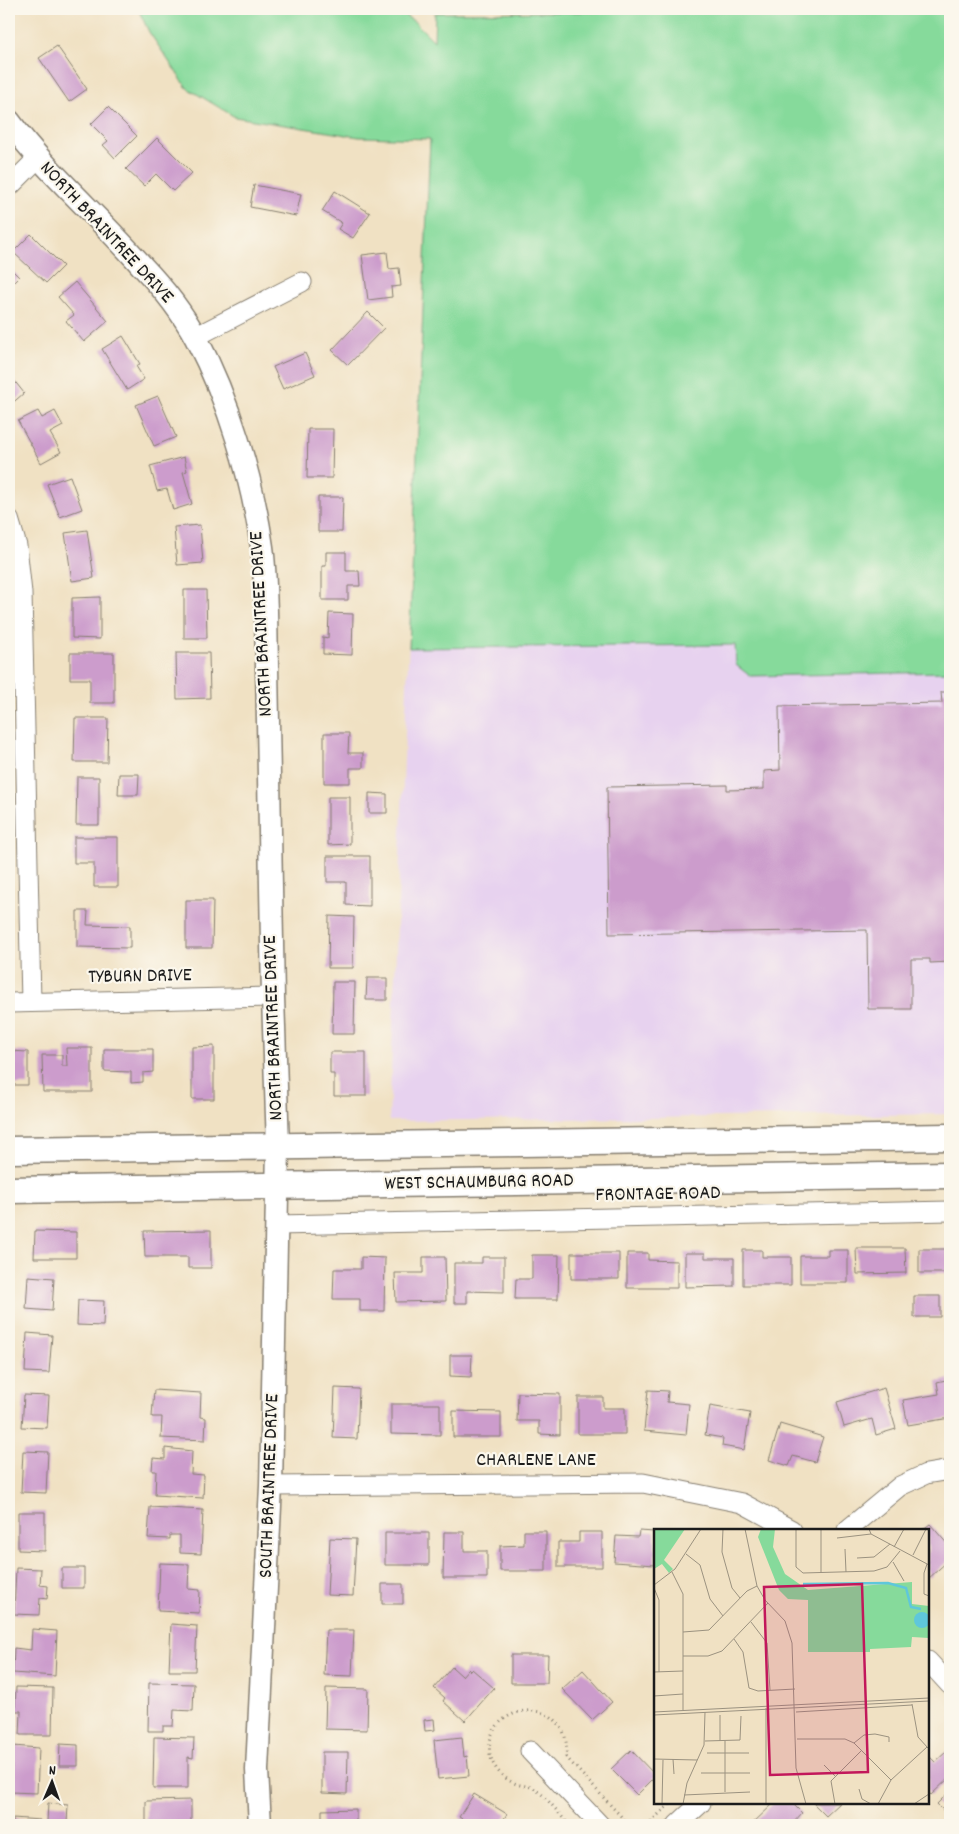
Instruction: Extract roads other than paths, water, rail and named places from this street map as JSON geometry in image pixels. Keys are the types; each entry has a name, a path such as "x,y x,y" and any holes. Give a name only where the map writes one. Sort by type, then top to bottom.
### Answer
{"main road":[{"name":"WEST SCHAUMBURG ROAD","path":"9,1150 950,1137"},
{"name":"WEST SCHAUMBURG ROAD","path":"9,1190 950,1175"}],"street":[{"name":"NORTH BRAINTREE DRIVE","path":"9,121 38,158 142,265 167,295 196,337 218,386 252,495 262,548 266,611 272,997 278,1147"},
{"path":"9,187 38,158"},
{"path":"196,337 302,282"},
{"path":"9,519 17,546 22,593 31,1002"},
{"name":"TYBURN DRIVE","path":"9,1003 272,997"},
{"name":"SOUTH BRAINTREE DRIVE","path":"260,1825 257,1770 271,1486 278,1147"},
{"name":"FRONTAGE ROAD","path":"277,1225 950,1211"},
{"path":"848,1529 900,1486 926,1474 950,1470"},
{"name":"CHARLENE LANE","path":"271,1486 643,1483 742,1503 790,1529"},
{"path":"929,1662 950,1685"},
{"path":"530,1751 600,1825"},
{"path":"677,1825 700,1804"}]}
